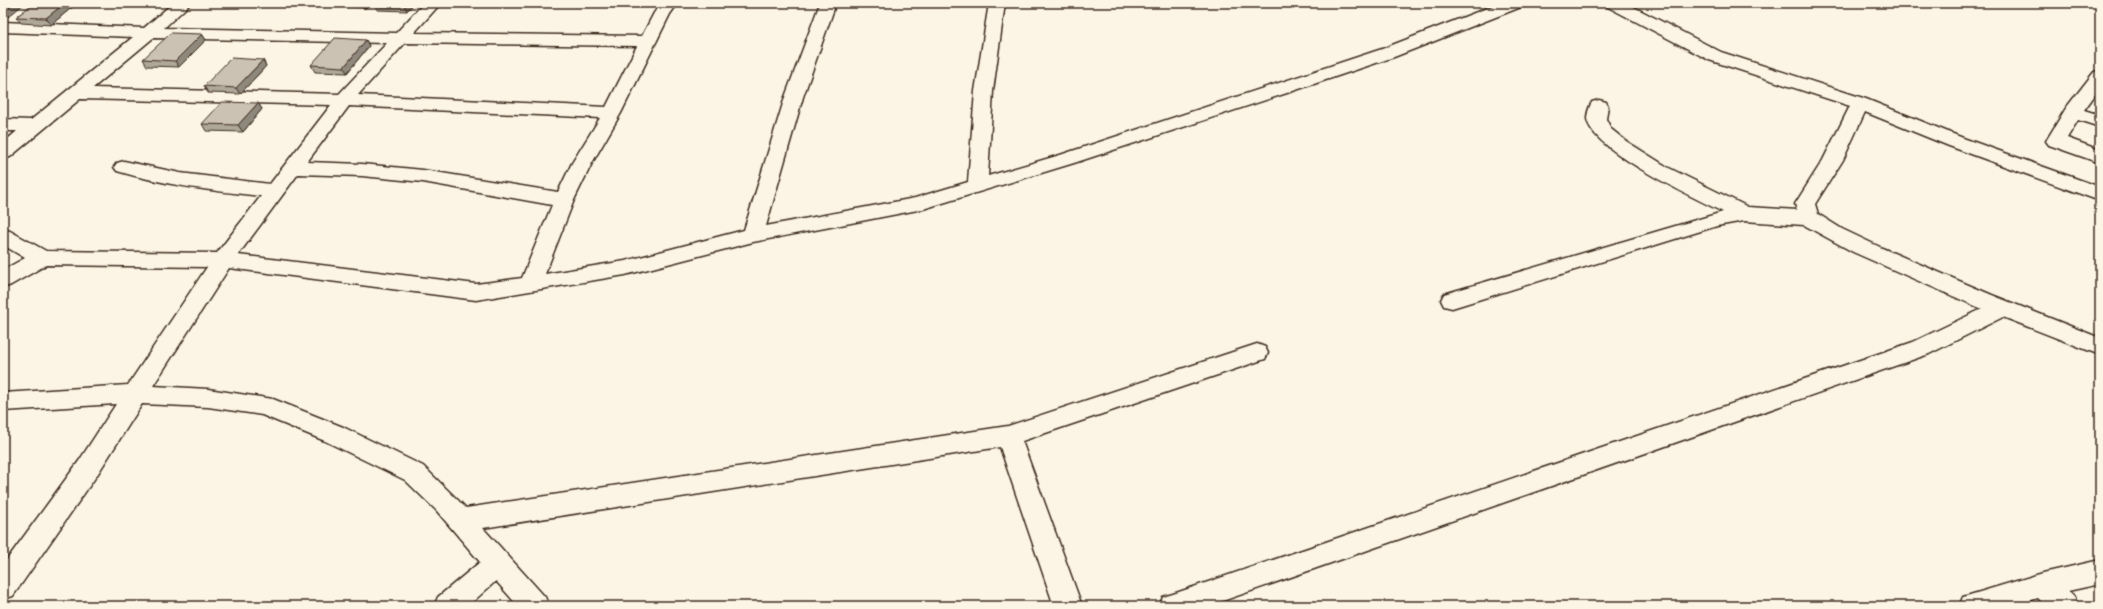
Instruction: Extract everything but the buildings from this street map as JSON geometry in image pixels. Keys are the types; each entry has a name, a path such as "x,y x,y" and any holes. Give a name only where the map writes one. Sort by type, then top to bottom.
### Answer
{"street":[{"path":"3,153 150,33 183,3"},
{"path":"3,587 88,468 223,260 344,100 433,3"},
{"path":"530,284 564,200 582,163 612,113 662,13 670,3"},
{"path":"753,235 794,97 828,3"},
{"path":"978,185 984,91 997,3"},
{"path":"3,236 42,258 223,260 476,292 530,284 625,268 753,235 916,204 1067,159 1388,53 1515,3"},
{"path":"1614,3 1649,23 1715,56 1860,103 1956,142 2100,194"},
{"path":"3,27 150,33 649,41"},
{"path":"2100,76 2073,112 2056,141 2100,157"},
{"path":"75,93 344,100 612,113"},
{"path":"1809,218 1805,204 1833,160 1860,103"},
{"path":"1599,106 1597,121 1606,136 1656,168 1744,214"},
{"path":"2073,112 2100,121"},
{"path":"3,125 35,126"},
{"path":"124,167 155,177 276,191"},
{"path":"294,168 362,170 423,176 564,200"},
{"path":"1452,300 1700,224 1744,214 1809,218 1828,231 1866,250 2001,309 2100,347"},
{"path":"3,280 42,258"},
{"path":"1174,606 1921,348 2001,309"},
{"path":"461,520 1008,436 1257,353"},
{"path":"3,402 135,394 208,398 265,406 334,434 414,473 461,520 535,606"},
{"path":"1008,436 1068,606"},
{"path":"448,606 498,563"},
{"path":"1973,606 2043,585 2100,572"},
{"path":"2043,585 2064,606"}]}
